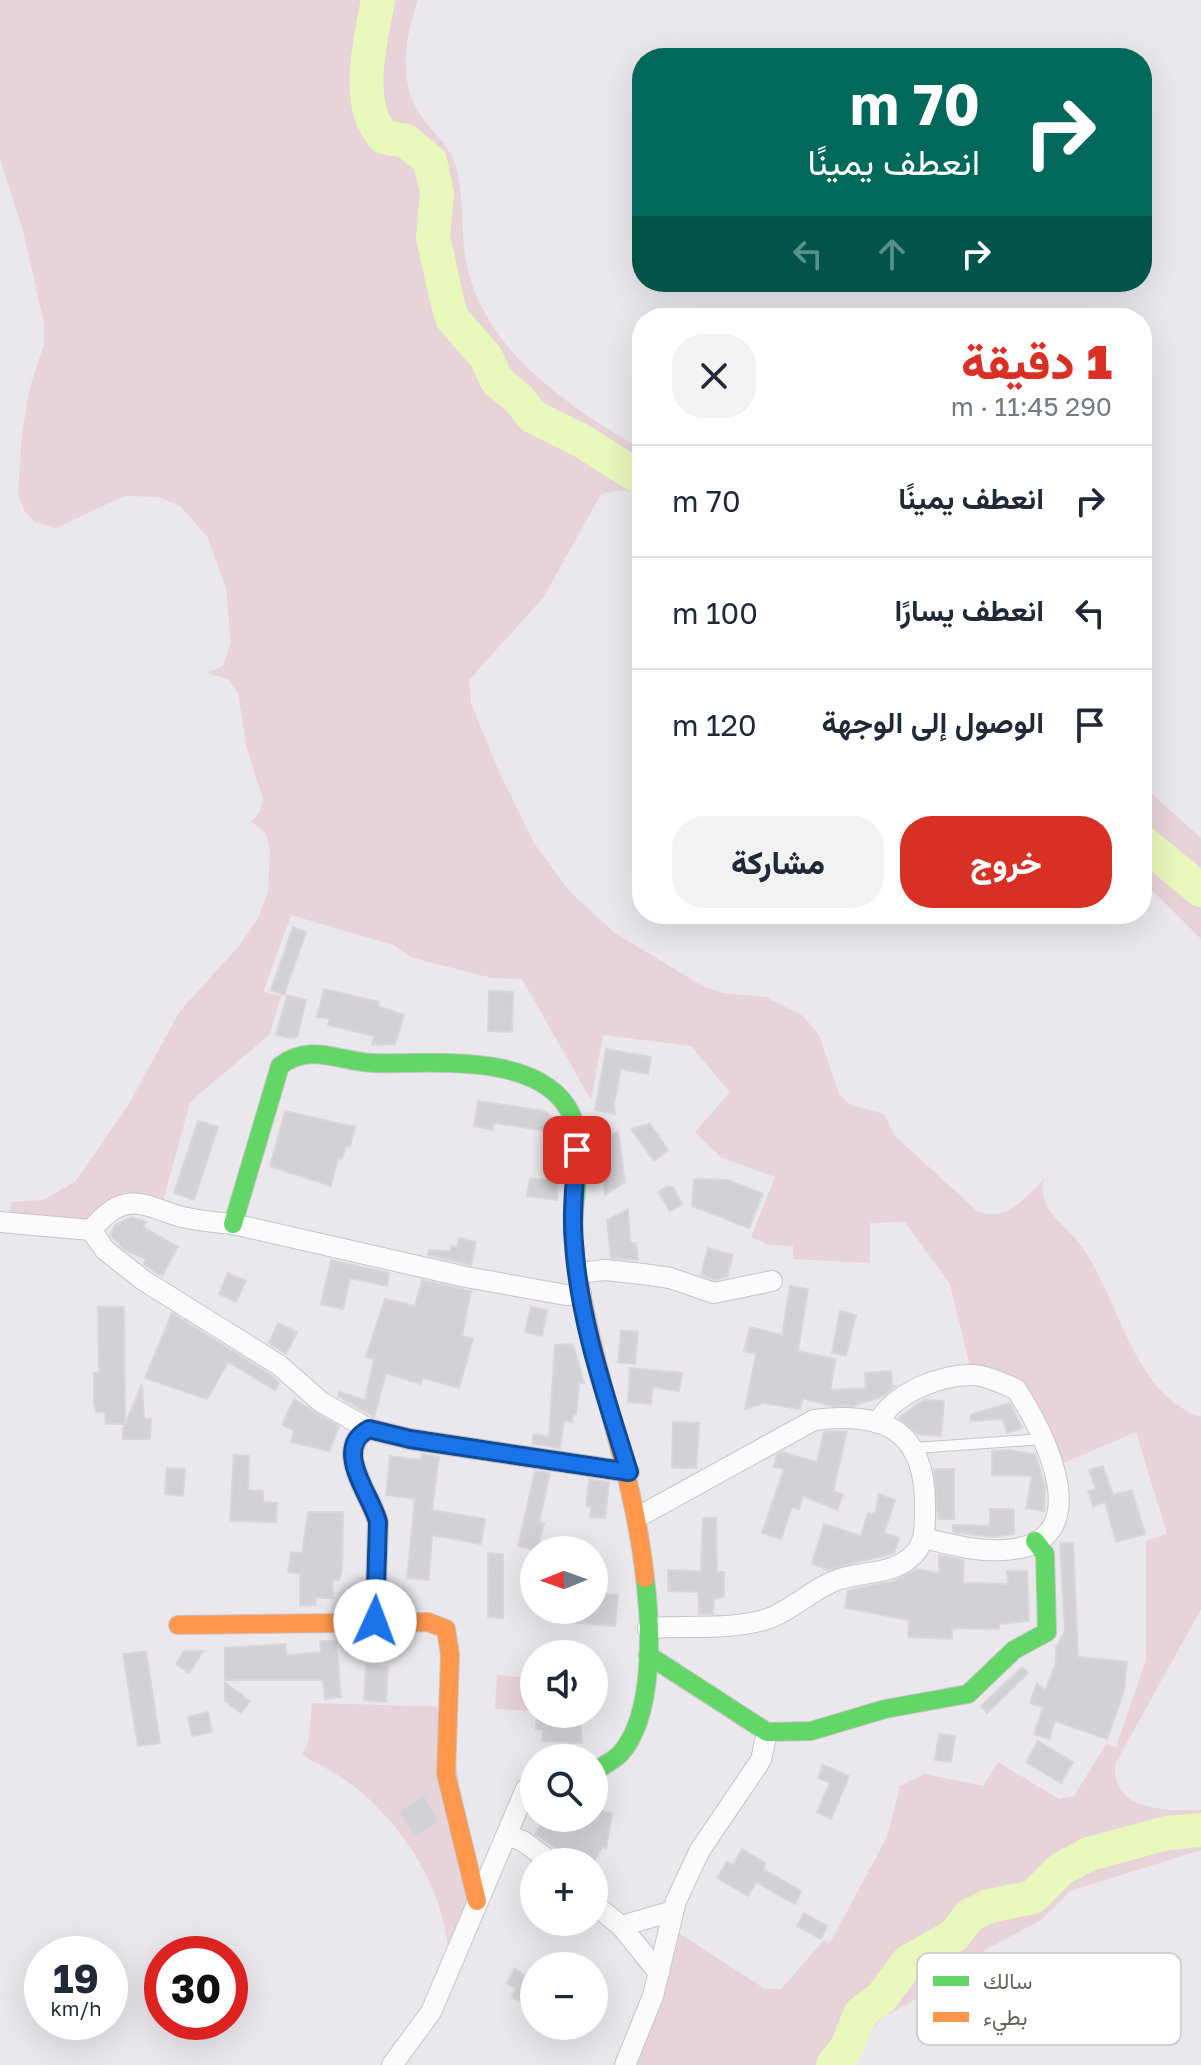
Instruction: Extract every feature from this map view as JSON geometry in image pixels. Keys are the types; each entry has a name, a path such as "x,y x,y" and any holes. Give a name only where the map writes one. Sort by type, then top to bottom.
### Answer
{"street":[{"path":"233,1224 280,1066 290,1055 300,1051 366,1063 404,1059 471,1063 517,1073 566,1105 573,1122 577,1150 574,1245 581,1294 592,1349 629,1472 638,1517 648,1628 648,1655 637,1726 627,1750 608,1766"},
{"path":"91,1230 108,1210 122,1203 138,1203 197,1221 233,1224 466,1277 566,1295 581,1294"},
{"path":"0,1222 91,1230 105,1250 143,1280 279,1365 321,1402 369,1429 410,1439 629,1472"},
{"path":"579,1273 605,1270 643,1274 670,1278 714,1293 772,1281"},
{"path":"878,1423 886,1408 896,1400 922,1388 972,1375 1016,1389 1057,1466 1059,1502 1049,1531 1035,1541 1004,1550 924,1538"},
{"path":"638,1517 814,1420 834,1418 878,1423 907,1438 915,1448 923,1470 924,1538 916,1552 901,1565 829,1582 771,1617 742,1624 648,1628"},
{"path":"369,1429 360,1434 354,1446 359,1484 375,1508 378,1522 375,1621"},
{"path":"648,1655 767,1732 833,1727 885,1709 968,1694 1014,1650 1047,1632 1045,1554 1035,1541"},
{"path":"178,1625 375,1621 428,1622 446,1629 450,1655 446,1774 477,1901"},
{"path":"625,2065 659,1973 673,1911 700,1850 761,1760 767,1732"},
{"path":"392,2065 431,2012 520,1804"},
{"path":"507,1835 532,1848"},
{"path":"621,1926 673,1911"},
{"path":"608,1915 621,1926 659,1973"}],"lane":[{"path":"915,1448 1044,1439"}],"shaded area":[{"path":"0,0 418,0 407,45 409,90 422,117 454,161 460,187 465,256 478,300 513,353 536,376 588,416 632,443 632,492 622,490 601,494 543,598 469,680 471,703 497,767 534,843 570,892 615,933 704,987 723,993 766,997 803,1016 819,1035 839,1094 851,1105 884,1114 894,1135 977,1211 987,1214 1005,1212 1022,1201 1044,1179 1044,1200 1055,1218 1084,1250 1144,1368 1178,1406 1201,1417 1201,1609 1115,1764 1116,1780 1131,1799 1157,1808 1201,1810 1201,1850 1070,1891 1041,1920 982,1953 917,1953 917,1999 885,2016 870,2030 852,2065 625,2065 671,1928 765,1989 781,1989 824,1940 830,1943 887,1837 900,1786 925,1774 983,1786 998,1762 1059,1799 1074,1796 1106,1744 1116,1747 1146,1660 1146,1541 1167,1534 1136,1432 1057,1466 1016,1389 972,1375 950,1284 905,1222 870,1223 870,1263 793,1259 793,1246 768,1245 751,1237 775,1177 722,1158 695,1132 730,1092 691,1046 603,1035 591,1100 522,979 492,978 413,958 393,945 291,915 263,992 281,996 270,1034 190,1102 161,1209 138,1203 91,1230 6,1223 12,1202 43,1200 75,1182 127,1107 180,1011 239,946 258,918 268,892 270,848 265,832 251,822 260,812 263,799 247,749 238,693 228,679 206,673 223,666 231,642 226,588 207,536 180,506 159,497 124,496 56,528 35,522 24,510 18,494 22,434 30,387 44,344 44,323 23,231 0,159"},
{"path":"1152,794 1201,838 1201,939 1152,890"},
{"path":"497,1675 520,1677 520,1710 495,1709"},
{"path":"312,1703 449,1707 472,1887 449,1961 447,1938 435,1894 400,1833 362,1792 302,1755 309,1741"}],"building":[{"path":"293,927 306,932 284,995 271,990"},
{"path":"324,989 379,1002 378,1006 404,1015 395,1044 372,1045 374,1036 328,1025 330,1019 317,1017"},
{"path":"489,991 513,992 512,1032 488,1031"},
{"path":"287,995 306,1000 297,1037 291,1038 276,1035"},
{"path":"606,1049 651,1057 648,1074 621,1069 615,1114 595,1110"},
{"path":"478,1101 545,1111 550,1116 558,1135 557,1200 527,1196 530,1178 546,1180 547,1131 494,1123 493,1130 474,1126"},
{"path":"285,1111 355,1127 350,1147 346,1146 342,1159 338,1158 331,1186 270,1166"},
{"path":"198,1121 218,1127 194,1200 174,1193"},
{"path":"650,1124 668,1150 654,1161 631,1129"},
{"path":"618,1132 625,1182 605,1195 596,1138"},
{"path":"694,1179 728,1180 763,1194 749,1228 692,1206"},
{"path":"673,1187 682,1204 670,1211 658,1192"},
{"path":"628,1209 630,1243 636,1243 638,1260 611,1258 607,1220"},
{"path":"131,1217 146,1222 143,1227 178,1247 162,1276 144,1264 146,1259 125,1250 110,1235 115,1225"},
{"path":"459,1238 476,1242 471,1265 428,1255 429,1250 450,1251 451,1246 457,1247"},
{"path":"708,1248 733,1255 727,1277 715,1280 701,1275"},
{"path":"331,1260 389,1273 387,1286 350,1278 343,1309 321,1304"},
{"path":"228,1273 246,1281 236,1302 219,1294"},
{"path":"422,1280 471,1291 462,1336 473,1339 459,1388 423,1378 421,1384 386,1373 374,1417 338,1396 339,1392 365,1400 374,1359 366,1357 385,1299 415,1306"},
{"path":"790,1286 808,1289 798,1351 836,1359 830,1390 866,1388 865,1373 891,1371 892,1386 895,1386 883,1396 853,1406 830,1406 803,1398 800,1409 763,1403 745,1409 756,1354 744,1351 750,1327 782,1335"},
{"path":"98,1307 124,1307 125,1424 106,1424 105,1412 96,1412 94,1373 99,1373"},
{"path":"531,1307 547,1310 542,1336 525,1332"},
{"path":"840,1311 856,1315 846,1356 832,1353"},
{"path":"172,1313 271,1375 279,1383 275,1390 228,1362 207,1399 145,1378"},
{"path":"278,1323 297,1332 286,1354 269,1343"},
{"path":"621,1330 638,1332 635,1364 618,1362"},
{"path":"573,1344 584,1383 579,1383 576,1414 573,1414 572,1422 564,1421 560,1448 532,1444 534,1434 549,1437 555,1345"},
{"path":"630,1368 682,1373 679,1391 653,1387 651,1404 628,1402"},
{"path":"142,1384 144,1419 151,1419 150,1439 123,1439 123,1429"},
{"path":"294,1399 339,1427 329,1451 291,1442 294,1430 282,1425"},
{"path":"924,1400 944,1401 941,1436 918,1434 898,1418"},
{"path":"1010,1403 1022,1428 1007,1433 1003,1419 971,1421 970,1415"},
{"path":"673,1422 699,1423 696,1468 672,1468"},
{"path":"847,1431 833,1491 843,1495 837,1510 803,1496 799,1509 792,1507 781,1539 762,1533 784,1469 774,1467 777,1455 782,1452 817,1462 824,1432"},
{"path":"992,1451 1035,1454 1045,1486 1044,1511 1026,1508 1032,1476 992,1475"},
{"path":"422,1454 439,1457 432,1510 485,1519 481,1544 432,1535 429,1580 407,1578 415,1499 386,1495 390,1456 421,1460"},
{"path":"234,1455 249,1456 248,1490 263,1491 263,1502 277,1503 276,1522 230,1521"},
{"path":"1103,1466 1113,1495 1132,1490 1145,1534 1116,1542 1105,1502 1093,1506 1088,1491 1096,1489 1089,1470"},
{"path":"167,1468 185,1469 183,1496 165,1494"},
{"path":"934,1469 954,1469 954,1519 938,1519"},
{"path":"535,1471 550,1473 539,1522 544,1523 541,1536 520,1536"},
{"path":"589,1479 609,1482 605,1518 590,1517 591,1507 586,1506"},
{"path":"879,1494 895,1500 884,1533 899,1538 894,1553 828,1570 812,1564 824,1524 861,1536 868,1513 875,1514"},
{"path":"990,1509 1014,1509 1014,1534 993,1537 953,1532 953,1525 990,1526"},
{"path":"308,1512 343,1512 342,1571 339,1580 333,1580 333,1598 316,1598 316,1605 300,1606 300,1574 288,1572 291,1552 302,1553"},
{"path":"703,1518 716,1518 717,1572 724,1572 724,1597 714,1599 713,1614 699,1614 698,1592 668,1591 668,1570 701,1571"},
{"path":"1073,1543 1078,1657 1127,1662 1124,1691 1107,1739 1055,1721 1049,1739 1034,1734 1043,1708 1030,1703 1037,1683 1045,1691 1056,1663 1056,1647 1065,1632 1060,1544"},
{"path":"488,1553 503,1554 503,1618 488,1617"},
{"path":"939,1555 964,1560 963,1583 1008,1584 1007,1571 1027,1571 1029,1621 999,1624 999,1629 952,1628 952,1639 908,1637 909,1620 845,1608 848,1590 893,1581 916,1569 939,1573"},
{"path":"608,1594 618,1595 615,1626 593,1624 608,1624"},
{"path":"320,1641 336,1641 341,1697 325,1699 323,1680 225,1680 225,1648 286,1644 286,1655 321,1652"},
{"path":"146,1651 160,1743 138,1746 123,1654"},
{"path":"184,1651 203,1651 189,1673 176,1664"},
{"path":"366,1665 388,1667 386,1702 364,1700"},
{"path":"1022,1667 1028,1673 987,1713 981,1706"},
{"path":"225,1683 250,1701 241,1713 225,1701"},
{"path":"208,1712 212,1732 192,1736 188,1717"},
{"path":"581,1728 582,1743 542,1741 543,1730 536,1729"},
{"path":"939,1734 955,1736 951,1762 935,1760"},
{"path":"1038,1741 1073,1762 1061,1783 1026,1762"},
{"path":"823,1765 849,1776 831,1819 817,1812 830,1783 818,1778"},
{"path":"424,1795 439,1822 416,1837 399,1812"},
{"path":"608,1812 612,1813 606,1848 556,1848 535,1834 608,1832"},
{"path":"742,1849 766,1863 763,1869 801,1891 795,1904 756,1882 748,1896 717,1878 727,1862 733,1865"},
{"path":"804,1913 827,1926 821,1939 797,1926"},
{"path":"515,1969 520,1972 520,2002 512,1997 516,1988 507,1983"}],"waterway":[{"path":"378,0 367,71 369,107 384,137 406,141 430,161 437,193 433,237 452,318 486,357 497,381 519,399 532,416 582,441 632,473"},
{"path":"1152,850 1201,890"},
{"path":"924,1953 955,1935 969,1916 989,1906 1033,1897 1061,1869 1089,1854 1167,1833 1201,1830"},
{"path":"833,2065 847,2047 860,2014 882,1997 908,1962 917,1957"}],"traffic: fast":[{"path":"233,1224 280,1066 291,1059 314,1054 374,1063 483,1066 537,1080 557,1095 572,1116 579,1156 573,1226 578,1275"},
{"path":"648,1655 767,1732 811,1731 885,1709 968,1694 1014,1650 1047,1632 1045,1554 1035,1541"},
{"path":"608,1763 620,1754 631,1737 645,1694 649,1645 645,1578"}],"traffic: slow":[{"path":"578,1275 632,1501 645,1578"},
{"path":"178,1625 428,1622 446,1629 450,1655 446,1774 477,1901"}],"route":[{"path":"375,1621 378,1522 375,1508 359,1484 354,1446 360,1434 369,1429 410,1439 629,1472 592,1349 581,1294 574,1245 577,1150"}]}
